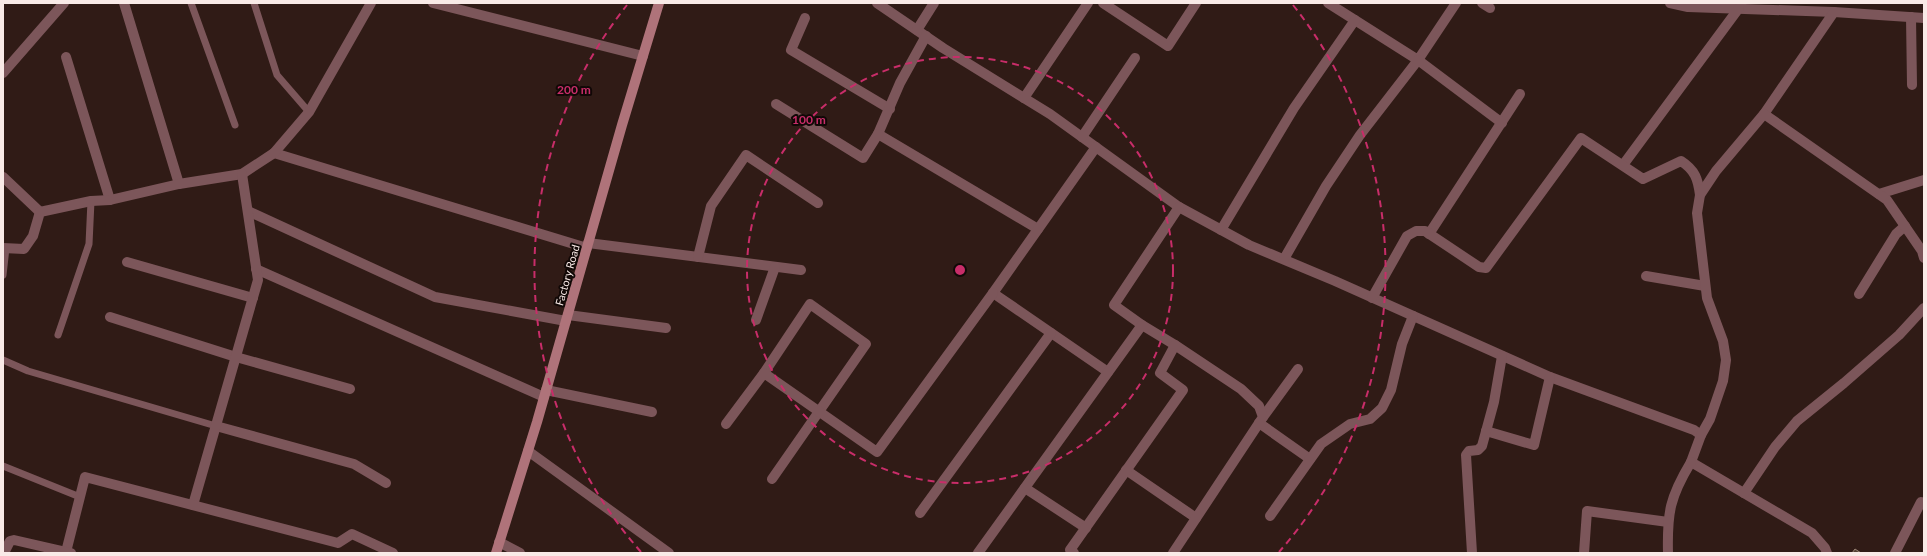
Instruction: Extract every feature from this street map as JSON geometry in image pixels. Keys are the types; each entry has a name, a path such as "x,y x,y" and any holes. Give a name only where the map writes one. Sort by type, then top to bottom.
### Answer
{"main road":[{"name":"Factory Road","path":"496,553 545,394 659,3"}],"street":[{"path":"3,74 64,3"},
{"path":"124,3 179,184"},
{"path":"40,212 91,201 110,200 179,184 242,174 274,153 309,112 372,3"},
{"path":"433,3 643,56"},
{"path":"877,3 1082,137 1179,207 1249,245 1284,259 1550,377 1694,430 1701,434"},
{"path":"917,30 934,3"},
{"path":"1024,98 1088,3"},
{"path":"1107,4 1168,46 1196,3"},
{"path":"1328,3 1418,60 1502,123"},
{"path":"1284,259 1360,135 1418,60 1456,3"},
{"path":"1670,3 1688,7 1800,7 1834,12 1924,18"},
{"path":"1623,165 1739,8"},
{"path":"1700,195 1716,171 1764,114 1834,12"},
{"path":"1911,17 1912,85"},
{"path":"805,18 791,50 890,109"},
{"path":"1222,230 1294,108 1355,20"},
{"path":"776,104 863,158 878,134 890,109 900,82 926,36"},
{"path":"66,58 110,200"},
{"path":"1082,137 1135,58"},
{"path":"1429,234 1520,94"},
{"path":"1764,114 1886,200 1922,251 1924,258"},
{"path":"878,134 1038,229"},
{"path":"1372,298 1407,236 1416,231 1425,231 1479,267 1486,268 1581,138 1643,178 1681,161 1689,167 1697,176 1700,195 1697,218 1707,298 1723,341 1726,360 1723,381 1710,419 1701,434 1691,462 1676,487 1668,515 1668,553"},
{"path":"764,373 877,452 993,293 1096,147"},
{"path":"274,153 588,245 801,270"},
{"path":"698,257 711,206 746,155 818,203"},
{"path":"193,505 258,280 242,174"},
{"path":"3,177 40,212"},
{"path":"1879,194 1924,180"},
{"path":"1179,207 1114,305 1142,325 1241,389 1259,406 1261,420 1310,459"},
{"path":"248,211 435,297 567,318 666,328"},
{"path":"4,248 24,249 29,244 40,212"},
{"path":"1858,294 1896,234 1905,226"},
{"path":"127,262 253,298"},
{"path":"756,320 775,267"},
{"path":"256,270 545,394 652,412"},
{"path":"1646,276 1705,286"},
{"path":"993,293 1108,372"},
{"path":"726,424 764,373 810,304 866,344 772,479"},
{"path":"1744,493 1775,447 1797,421 1844,383 1899,335 1924,308"},
{"path":"1270,516 1321,444 1350,424 1370,419 1382,408 1391,390 1402,344 1413,316"},
{"path":"110,317 350,389"},
{"path":"978,553 1142,325"},
{"path":"920,513 1051,333"},
{"path":"1071,552 1126,470 1183,390 1160,373 1175,345"},
{"path":"1472,553 1466,455 1468,451 1478,450 1482,446 1494,402 1502,356"},
{"path":"1173,553 1261,420 1298,369"},
{"path":"1486,431 1534,444 1550,377"},
{"path":"216,426 354,464 386,482"},
{"path":"528,451 669,553"},
{"path":"1691,462 1812,533 1825,548 1827,553"},
{"path":"1126,470 1196,518"},
{"path":"4,553 10,541 14,540 68,552 85,477 338,543 352,534 393,553"},
{"path":"1025,488 1086,528"},
{"path":"1895,553 1921,502 1924,503"},
{"path":"1584,553 1587,511 1668,522"},
{"path":"499,542 520,553"}],"lane":[{"path":"191,3 236,125"},
{"path":"254,3 277,75 309,112"},
{"path":"58,335 88,244 91,201"},
{"path":"3,275 4,248"},
{"path":"3,360 28,371 216,426"},
{"path":"3,466 80,497"}],"building":[{"path":"1855,549 1861,553 1852,553"}]}
